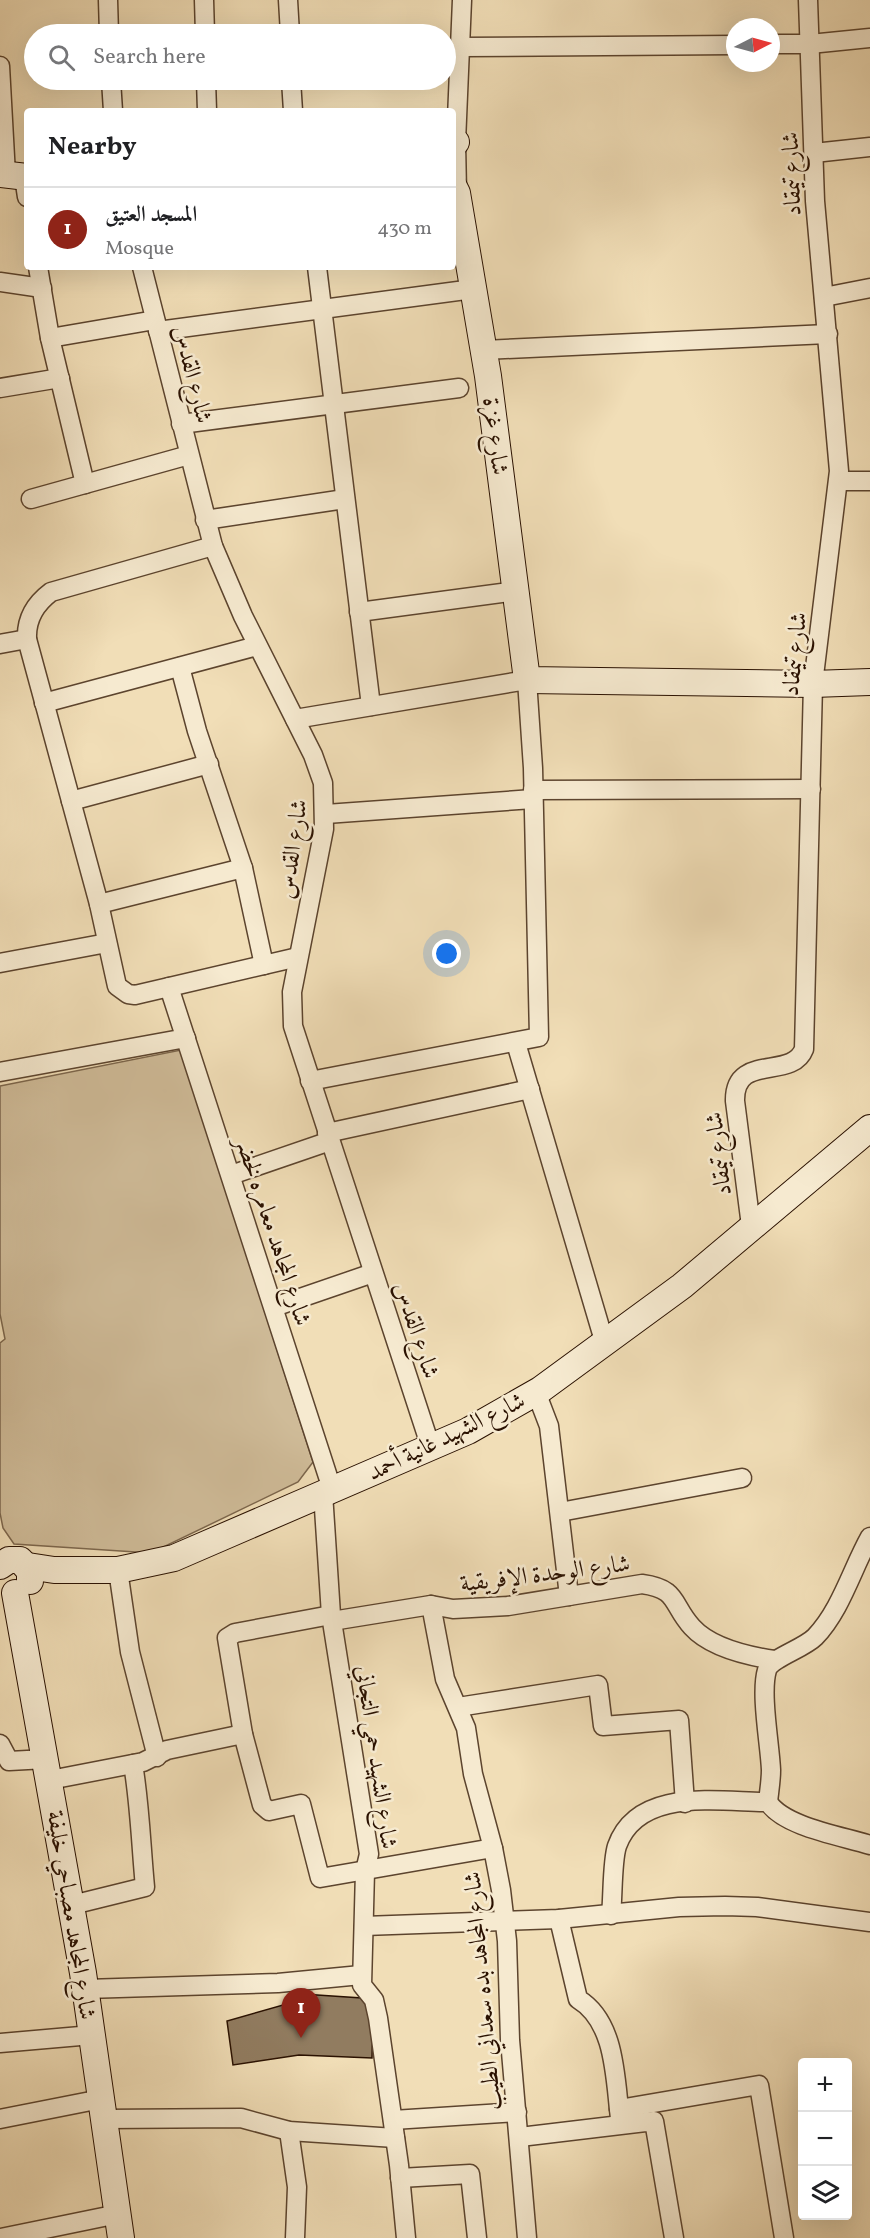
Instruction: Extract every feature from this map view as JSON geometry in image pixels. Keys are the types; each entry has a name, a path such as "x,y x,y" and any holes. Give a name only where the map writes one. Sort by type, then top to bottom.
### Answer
{"main road":[{"name":"شارع غزة","path":"456,195 484,350 527,680"},
{"path":"527,680 813,684 870,682"},
{"name":"شارع الشهيد غانية أحمد","path":"12,1573 54,1570 118,1570 174,1558 431,1448 495,1417 537,1392 682,1286 870,1128"},
{"name":"شارع المجاهد مصباحي خليفة","path":"12,1573 86,1989 119,2226"}],"street":[{"path":"108,0 109,24"},
{"path":"204,0 205,24"},
{"path":"288,0 289,24"},
{"name":"شارع غزة","path":"456,120 462,47 462,0"},
{"name":"شارع تيمقاد","path":"751,1226 735,1094 740,1082 750,1072 793,1062 801,1057 804,1049 813,684 839,481 814,153 808,0"},
{"path":"780,44 810,44 870,38"},
{"path":"462,47 726,45"},
{"path":"0,66 17,180"},
{"path":"112,90 113,108"},
{"path":"206,90 207,108"},
{"path":"292,90 293,108"},
{"path":"814,153 870,147"},
{"path":"39,270 50,338 85,484"},
{"name":"شارع القدس","path":"143,270 213,546 257,646 319,769 326,814 292,992 292,1017 297,1042 431,1448"},
{"path":"316,270 371,706"},
{"path":"0,282 42,288"},
{"path":"824,297 870,288"},
{"path":"50,338 322,309 473,289"},
{"path":"484,350 828,334"},
{"path":"0,388 60,378"},
{"path":"181,424 459,388"},
{"path":"31,500 189,455"},
{"path":"839,481 870,481"},
{"path":"205,520 345,499"},
{"path":"213,546 51,592 43,598 31,614 27,639 99,904 114,980 122,991 135,994 298,957"},
{"path":"359,612 516,591"},
{"path":"0,644 27,639"},
{"path":"44,703 257,646"},
{"path":"180,667 243,868 264,965"},
{"path":"295,719 527,680 533,794 539,1037 310,1081"},
{"path":"71,801 209,764"},
{"path":"326,814 533,794 811,789"},
{"path":"99,904 243,868"},
{"path":"0,963 107,943"},
{"name":"شارع المجاهد معامره لخضر","path":"168,987 274,1307 327,1491"},
{"path":"0,1072 186,1038"},
{"path":"516,1043 605,1344"},
{"path":"231,1175 328,1137 530,1089"},
{"path":"274,1307 373,1273"},
{"path":"537,1392 549,1426 569,1596"},
{"path":"560,1512 742,1478"},
{"name":"شارع الشهيد حمي التجاني","path":"327,1491 332,1618 369,1854 365,1871 362,1985 376,2006 393,2120 406,2238"},
{"path":"870,1537 829,1620 814,1638 796,1652 774,1660 767,1670 766,1681 771,1773 768,1802 774,1811 788,1820 870,1845"},
{"path":"118,1570 130,1652 157,1757"},
{"name":"شارع الوحدة الإفريقية","path":"243,1734 227,1638 235,1633 332,1618 431,1605 453,1609 478,1608 642,1584 660,1587 676,1601 691,1626 704,1637 754,1657 774,1660"},
{"name":"شارع المجاهد بده سعداني الطيب","path":"431,1605 445,1679 466,1728 473,1774 493,1848 505,1919 508,2016 520,2137 526,2238"},
{"path":"458,1707 598,1684 603,1726 679,1720 684,1803"},
{"path":"0,1744 9,1761 48,1770 134,1764 157,1757 167,1750 243,1734 262,1804 269,1811 301,1804 320,1878 493,1848"},
{"path":"72,1905 146,1887 138,1826 140,1802 134,1764"},
{"path":"611,1915 616,1848 632,1820 646,1810 684,1803 768,1802"},
{"path":"364,1926 505,1919 559,1919 679,1907 724,1906 870,1922"},
{"path":"559,1919 578,1999 588,2005 604,2031 614,2063 620,2116"},
{"path":"86,1989 278,1983 361,1975"},
{"path":"0,2043 92,2035"},
{"path":"520,2137 759,2085 784,2238"},
{"path":"0,2119 103,2109 241,2118 289,2131 395,2138"},
{"path":"393,2120 517,2112"},
{"path":"620,2116 654,2121 674,2238"},
{"path":"289,2131 297,2187 296,2238"},
{"path":"400,2178 470,2174 477,2238"},
{"path":"1,2238 119,2226"}],"shaded area":[{"path":"181,1050 313,1462 298,1482 151,1553 14,1544 3,1528 0,1513 0,1343 5,1339 0,1314 0,1086"}],"building":[{"path":"302,1994 362,1998 373,2016 372,2058 299,2055 233,2065 227,2021 301,2000"}],"place":[{"name":"المسجد العتيق","path":"301,2038"}]}
